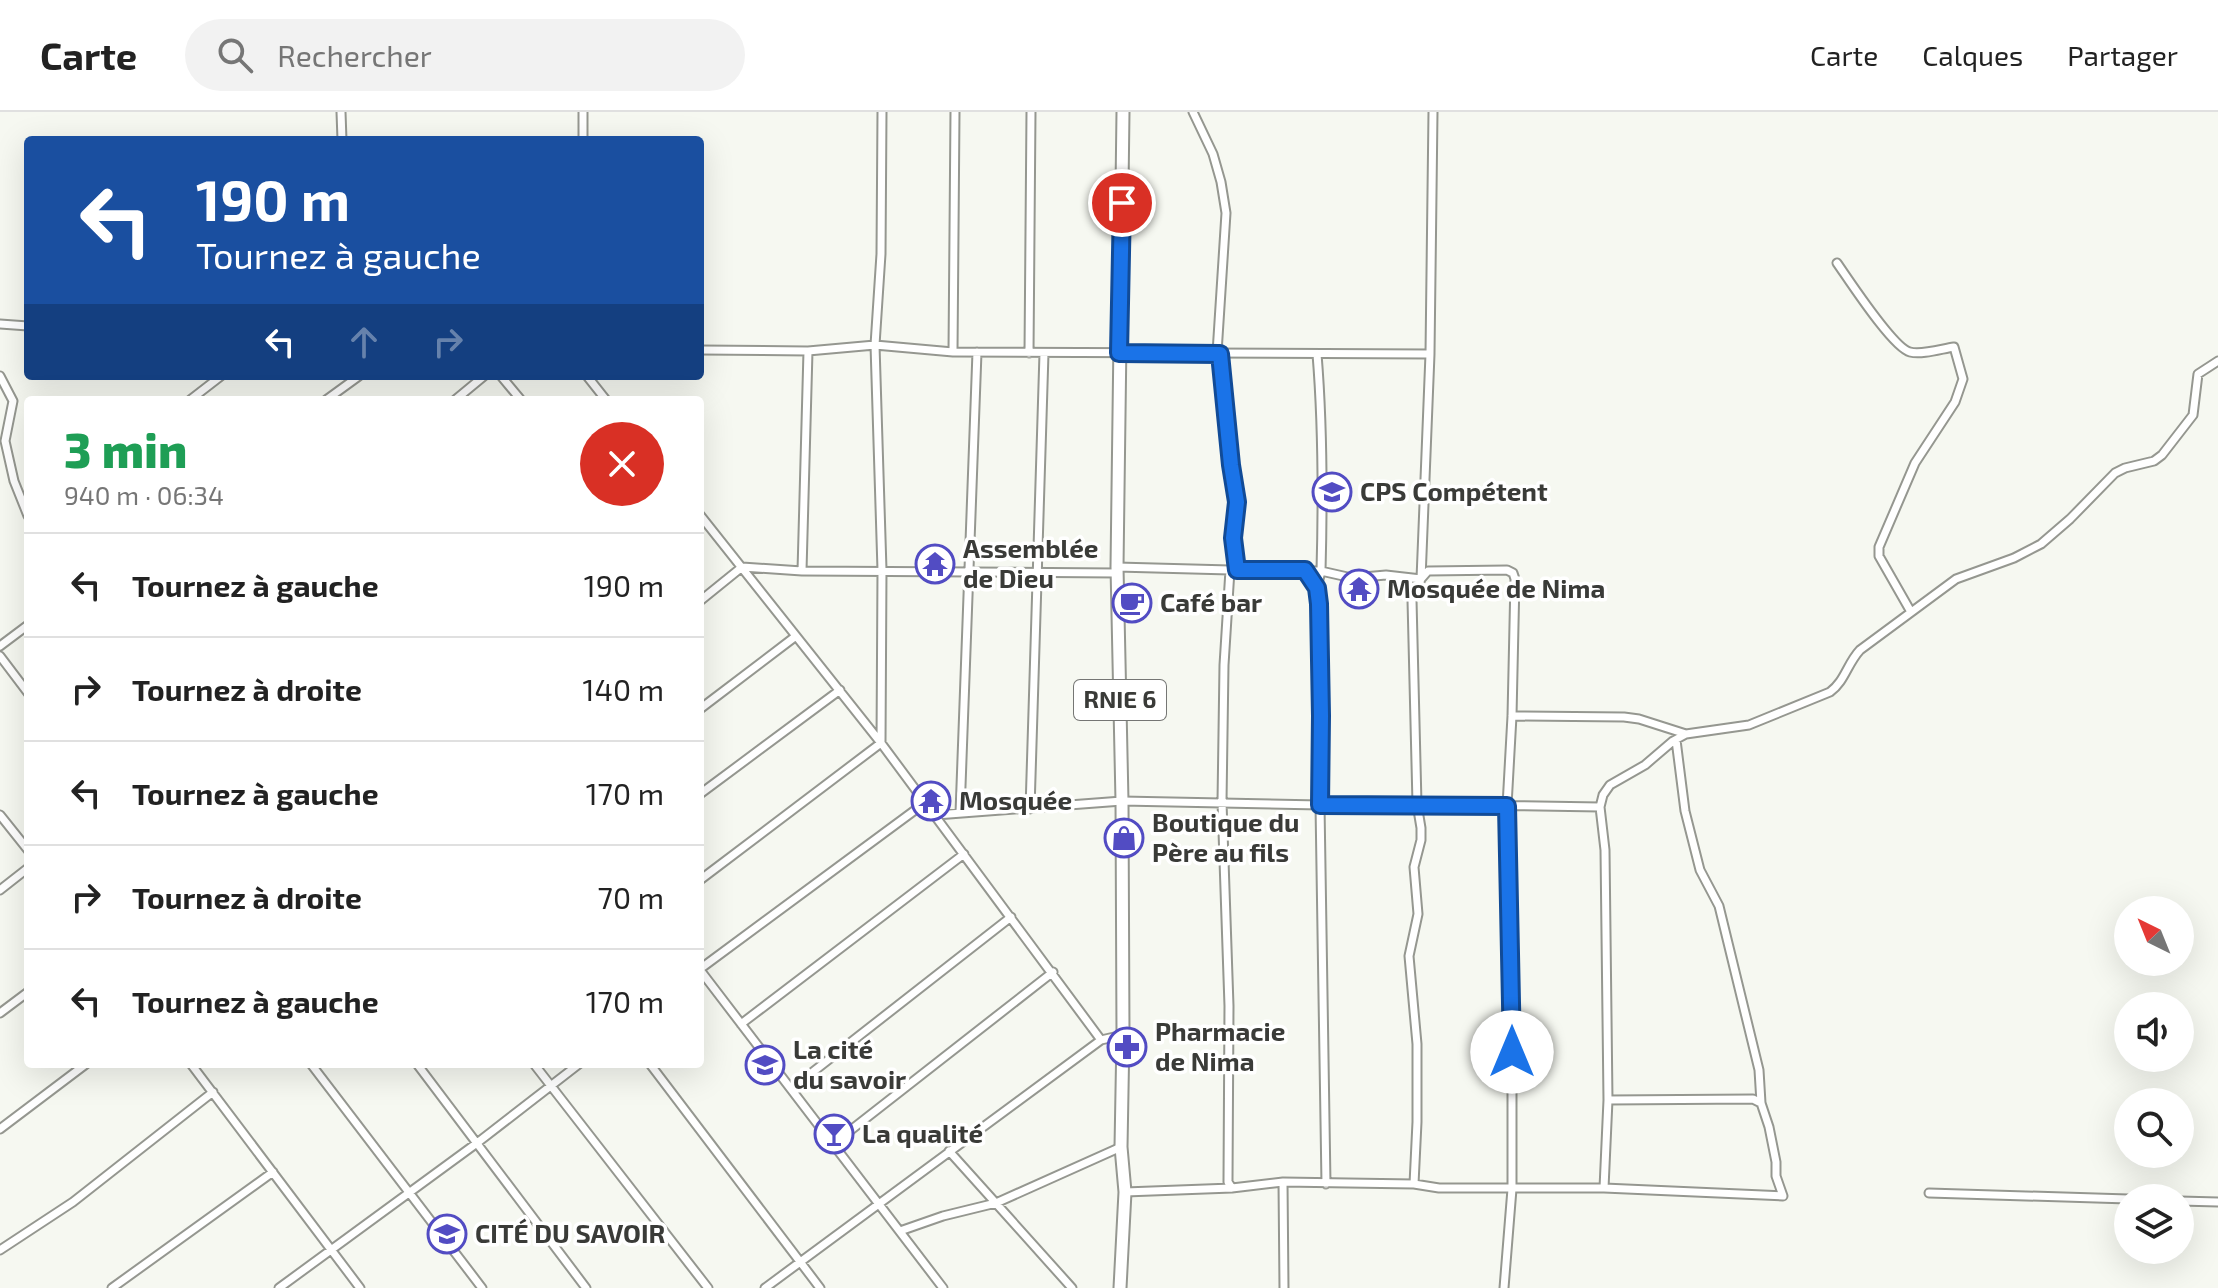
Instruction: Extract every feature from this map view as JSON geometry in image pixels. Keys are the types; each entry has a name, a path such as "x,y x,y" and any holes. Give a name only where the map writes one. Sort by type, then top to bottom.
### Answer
{"main road":[{"name":"RNIE 6","path":"1120,1288 1125,1192 1121,1147 1122,801 1117,570 1123,112"}],"street":[{"path":"341,112 342,136"},
{"path":"583,112 583,136"},
{"path":"881,743 882,570 875,345 881,254 882,112"},
{"path":"953,352 955,112"},
{"path":"1029,353 1031,112"},
{"path":"1193,112 1213,154 1226,213 1219,354 1237,502 1233,538 1234,570 1224,665 1222,802 1229,1006 1228,1182 1232,1188"},
{"path":"1421,579 1430,354 1433,112"},
{"path":"1837,263 1903,349 1911,353 1954,347 1963,379 1955,402 1915,463 1879,547 1879,556 1911,612"},
{"path":"0,324 24,326"},
{"path":"704,350 808,351 875,345 953,352 1430,354"},
{"path":"802,571 808,351"},
{"path":"960,813 977,352"},
{"path":"1030,809 1044,353"},
{"path":"1317,354 1323,450 1321,571 1317,588 1326,1184"},
{"path":"1604,1188 1608,1100 1605,850 1600,807 1610,785 1645,765 1686,734 1749,725 1830,692 1839,685 1850,660 1860,650 1956,579 2014,558 2041,544 2115,473 2154,461 2162,455 2193,415 2198,374 2218,361"},
{"path":"0,376 13,401 5,441 14,481 24,506"},
{"path":"195,396 216,380"},
{"path":"332,396 354,380"},
{"path":"460,396 479,380"},
{"path":"504,380 518,396"},
{"path":"590,380 603,396"},
{"path":"704,520 936,815 1101,1040"},
{"path":"704,598 742,567 802,571 1037,573 1305,570 1352,578 1386,575 1421,579"},
{"path":"1305,570 1317,588"},
{"path":"1414,1184 1417,1044 1409,956 1418,914 1414,867 1421,828 1417,804 1412,600 1428,571 1507,570 1513,573 1515,579 1507,806 1512,945 1512,1189 1504,1288"},
{"path":"0,646 24,628"},
{"path":"704,706 796,636"},
{"path":"0,656 24,688"},
{"path":"704,791 840,690"},
{"path":"1512,716 1624,717 1686,734"},
{"path":"1125,1192 1232,1188 1283,1182 1414,1184 1439,1188 1604,1188 1783,1196 1761,1103 1759,1070 1719,906 1700,870 1685,811 1676,740"},
{"path":"704,877 881,743"},
{"path":"936,815 1122,801 1600,807"},
{"path":"704,966 926,802"},
{"path":"0,815 24,845"},
{"path":"741,1024 964,854"},
{"path":"0,890 24,871"},
{"path":"791,1089 1011,917"},
{"path":"833,1144 1053,972"},
{"path":"704,974 943,1288"},
{"path":"0,1013 24,995"},
{"path":"765,1288 1101,1040 1123,1035"},
{"path":"0,1129 81,1068"},
{"path":"194,1068 360,1288"},
{"path":"314,1068 482,1288"},
{"path":"420,1068 586,1288"},
{"path":"537,1068 708,1288"},
{"path":"279,1288 574,1068"},
{"path":"653,1068 820,1288"},
{"path":"0,1250 73,1202 213,1092"},
{"path":"1608,1100 1753,1099 1761,1103"},
{"path":"900,1231 996,1203 1121,1147"},
{"path":"949,1151 1072,1288"},
{"path":"112,1288 273,1172"},
{"path":"1283,1182 1284,1288"},
{"path":"1929,1193 2114,1199"},
{"path":"2194,1201 2218,1202"}],"place":[{"name":"CPS Compétent","path":"1332,492"},
{"name":"Assemblée de Dieu","path":"935,564"},
{"name":"Mosquée de Nima","path":"1359,589"},
{"name":"Café bar","path":"1132,603"},
{"name":"Mosquée","path":"931,801"},
{"name":"Boutique du Père au fils","path":"1124,838"},
{"name":"Pharmacie de Nima","path":"1127,1047"},
{"name":"La cité du savoir","path":"765,1065"},
{"name":"La qualité","path":"834,1134"},
{"name":"CITÉ DU SAVOIR","path":"447,1234"}],"route":[{"path":"1122,203 1119,353 1220,354 1237,502 1233,538 1237,570 1305,570 1317,588 1321,692 1320,805 1507,806 1512,1052"}]}
